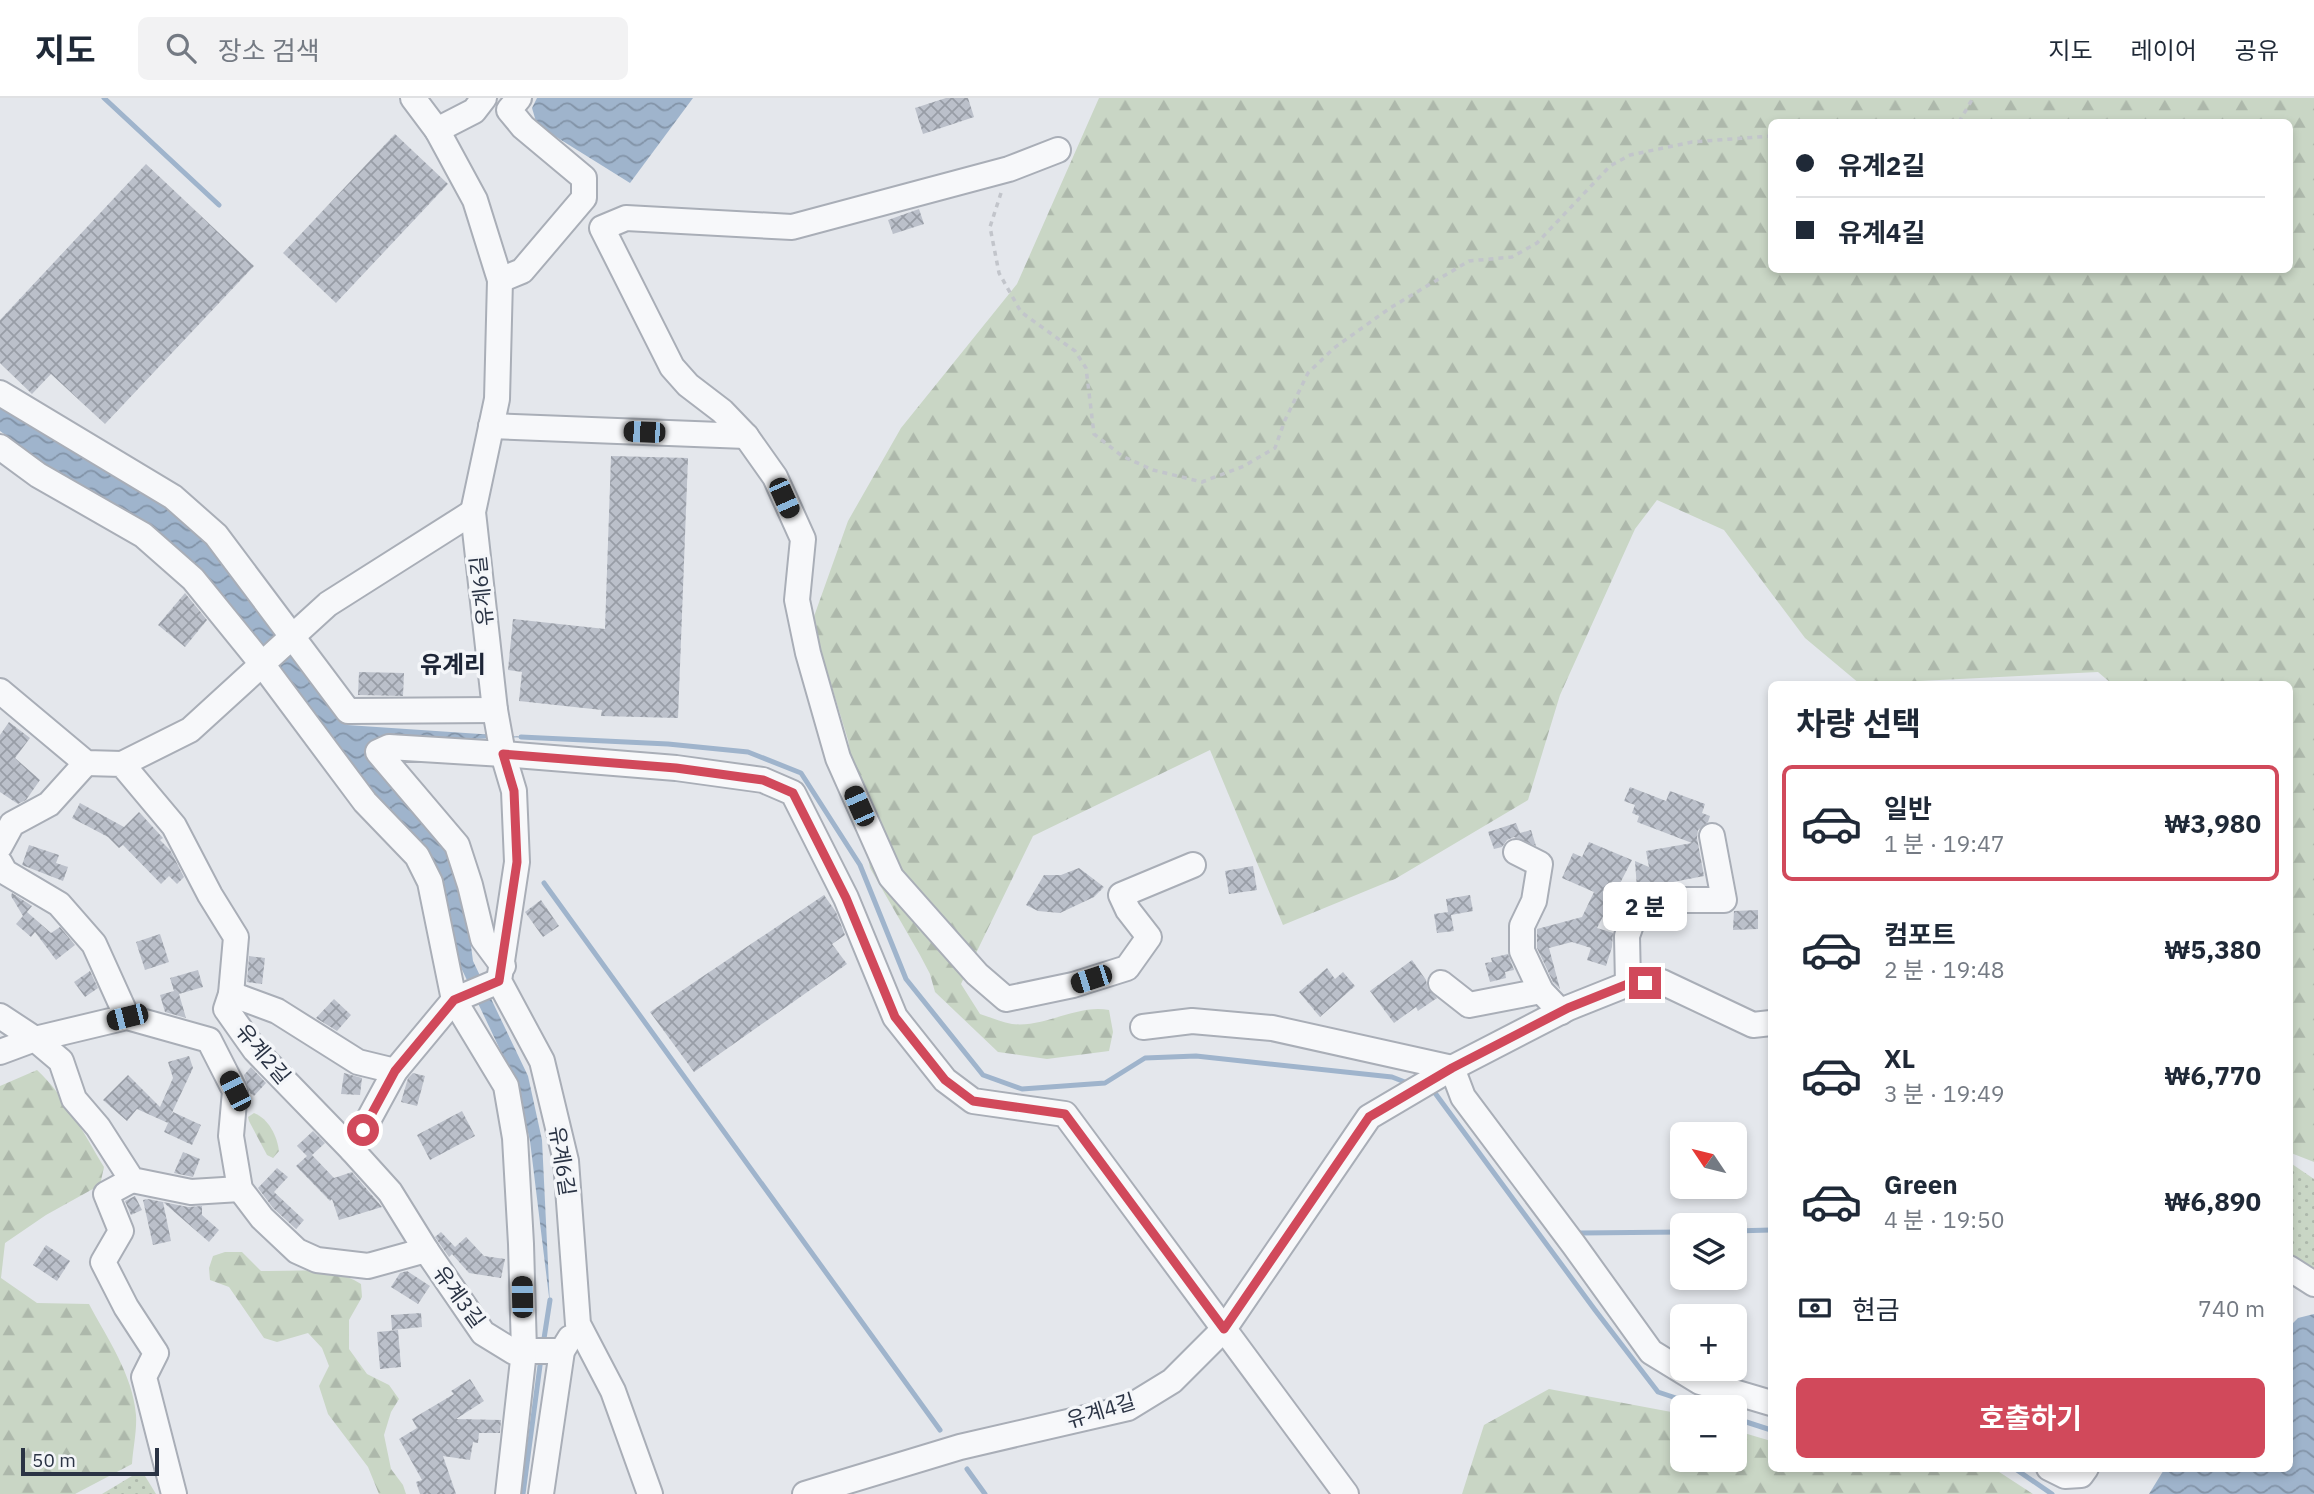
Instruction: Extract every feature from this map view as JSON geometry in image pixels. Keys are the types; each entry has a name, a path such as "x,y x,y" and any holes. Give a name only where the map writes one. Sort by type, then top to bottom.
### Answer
{"street":[{"name":"유계6길","path":"413,98 438,130 475,200 500,280 497,400 473,512 495,710 503,754 514,791 517,862 501,973 542,1061 566,1161 578,1324 613,1391 650,1494"},
{"path":"438,130 474,111 484,98"},
{"path":"500,280 522,271 584,198 584,178 523,127 509,110 519,98"},
{"path":"1058,150 1009,169 792,227 626,218 602,228 672,366 688,385 722,411 746,436 775,477 803,540 797,600 808,653 838,758 891,877 977,974 1006,999 1073,985 1126,968 1149,937 1128,910 1121,895 1193,865"},
{"path":"0,393 173,497 216,535 348,711 495,710"},
{"path":"491,426 746,436"},
{"path":"0,447 38,475 143,535 193,579 262,664 365,802 417,856 430,882 454,1000 506,1086 515,1138 524,1351 508,1494"},
{"path":"0,691 86,763 122,764 190,730 328,604 473,512"},
{"path":"352,1150 395,1071 454,1000 501,973 483,939 457,845 378,752 389,747 503,754 676,768 763,780 793,793 846,898 895,1017 945,1080 973,1101 1065,1114 1346,1494"},
{"path":"0,846 12,824 49,804 86,763"},
{"name":"유계2길","path":"122,764 174,826 210,895 236,937 228,1001 255,1050 390,1192 426,1250"},
{"path":"1628,984 1627,936 1635,915 1685,900 1724,900 1712,836"},
{"path":"1516,852 1540,864 1534,901 1522,926 1522,951 1541,991 1561,1012"},
{"path":"0,863 5,872 59,904 94,944 127,1017"},
{"name":"유계4길","path":"805,1494 960,1447 1128,1408 1172,1381 1224,1329 1369,1117 1452,1068 1561,1012 1628,984 1662,982 1754,1025 1768,1023"},
{"path":"1441,984 1469,1005 1541,991"},
{"path":"0,1052 35,1040 127,1017 209,1040 228,1001 277,1011 358,1062 395,1071"},
{"path":"0,1016 61,1061 74,1099 98,1127 132,1180"},
{"path":"1143,1027 1192,1021 1272,1028 1452,1068 1463,1097 1651,1352 1700,1382 1768,1402"},
{"name":"유계3길","path":"209,1040 235,1091 231,1136 240,1189 262,1218 297,1251 317,1260 368,1266 426,1250 483,1333 514,1352 524,1351"},
{"path":"174,1494 144,1377 156,1353 126,1307 103,1262 121,1231 106,1194 132,1180 191,1192 240,1189"},
{"path":"2293,1271 2314,1284"},
{"path":"541,1494 562,1351 578,1324"},
{"path":"524,1351 562,1351"},
{"path":"2057,1472 2065,1476 2081,1475 2083,1472"}],"path":[{"path":"1961,119 1973,98"},
{"path":"1009,169 990,227 999,273 1021,312 1075,351 1086,368 1094,434 1122,456 1153,470 1202,482 1244,466 1275,447 1284,420 1308,373 1334,348 1390,308 1468,261 1512,257 1537,243 1611,166 1630,155 1692,142 1768,136"}],"green space":[{"path":"1099,98 2314,98 2314,1162 2293,1154 2293,681 2108,681 2098,672 1920,681 1856,681 1805,638 1724,530 1657,500 1635,529 1560,695 1528,800 1395,879 1283,925 1210,750 1033,836 961,984 980,1014 1000,1021 1012,1024 1037,1023 1085,1010 1109,1010 1113,1032 1109,1051 1047,1059 998,1052 935,992 930,974 870,868 848,740 812,622 848,521 901,428 1017,284"},
{"path":"37,1070 65,1103 104,1167 100,1185 46,1215 5,1243 1,1278 37,1303 89,1304 125,1371 136,1415 132,1464 75,1494 0,1494 0,1086"},
{"path":"254,1113 264,1119 274,1134 279,1151 273,1158 267,1155 249,1121 248,1117"},
{"path":"2293,1165 2314,1179 2314,1270 2293,1255"},
{"path":"225,1252 242,1252 261,1271 325,1272 338,1274 361,1284 362,1297 349,1320 349,1349 367,1374 389,1385 399,1399 391,1412 384,1435 391,1469 406,1494 379,1494 368,1467 328,1414 319,1386 329,1366 322,1348 308,1333 277,1342 264,1338 229,1287 210,1280 209,1268 213,1256"},
{"path":"1549,1389 1670,1412 1670,1472 1747,1472 1747,1434 1768,1440 1768,1472 1999,1472 2033,1494 1462,1494 1484,1425"},
{"path":"132,1476 145,1476 156,1494 102,1494"}],"water":[{"path":"537,98 693,98 630,183 537,125 532,108"},
{"path":"0,405 61,445 169,507 212,546 347,725 525,737 370,743 369,753 446,844 463,886 473,961 528,1076 542,1140 550,1305 530,1141 516,1083 455,955 442,890 429,850 367,785 149,525 46,465 0,431"},
{"path":"2314,1314 2314,1494 2149,1494 2163,1472 2293,1472 2293,1323 2298,1318"}],"building":[{"path":"946,98 968,98 974,117 923,134 915,108"},
{"path":"395,134 448,184 336,303 283,253"},
{"path":"146,164 254,266 105,424 51,374 32,394 0,363 0,320"},
{"path":"919,209 924,224 893,234 888,220"},
{"path":"611,456 688,458 678,718 601,716 602,710 519,701 522,672 508,670 513,619 605,629"},
{"path":"185,593 207,620 185,647 158,625"},
{"path":"359,672 404,673 403,696 358,695"},
{"path":"9,722 30,738 15,758 40,780 26,800 18,804 0,792 0,735"},
{"path":"1630,787 1666,801 1670,791 1705,804 1702,813 1710,816 1708,822 1698,830 1697,838 1704,876 1637,889 1635,861 1649,867 1646,851 1692,843 1637,822 1639,816 1632,813 1635,805 1624,801"},
{"path":"80,803 124,827 139,812 163,838 160,840 170,850 184,877 177,884 169,876 161,884 123,845 119,848 108,837 72,818"},
{"path":"1516,823 1520,833 1531,830 1536,846 1514,837 1507,840 1502,847 1494,849 1488,832"},
{"path":"1589,842 1632,860 1597,928 1613,933 1606,966 1587,960 1591,948 1572,942 1549,948 1560,989 1553,982 1537,948 1537,929 1582,917 1594,892 1562,878 1573,853 1582,857"},
{"path":"29,845 59,855 56,863 68,867 63,881 22,865"},
{"path":"1253,866 1257,890 1229,894 1225,871"},
{"path":"1079,868 1104,887 1094,897 1060,913 1038,911 1026,905 1044,875 1061,875"},
{"path":"12,893 32,906 27,912 51,933 60,927 75,945 56,960 35,932 31,937 16,924 23,916 11,896"},
{"path":"824,895 836,912 845,935 832,944 847,964 694,1072 650,1012"},
{"path":"1470,895 1473,911 1451,915 1454,931 1437,933 1434,914 1448,912 1446,899"},
{"path":"541,900 559,926 543,937 525,912"},
{"path":"1758,910 1758,929 1733,930 1734,911"},
{"path":"160,934 169,962 145,970 136,942"},
{"path":"1508,954 1514,970 1505,972 1506,978 1490,982 1485,963 1492,962 1491,958"},
{"path":"249,956 265,958 262,984 247,982"},
{"path":"1412,960 1426,980 1428,989 1437,998 1418,1011 1416,1007 1394,1023 1370,991"},
{"path":"1327,968 1335,979 1343,972 1355,986 1320,1017 1299,992"},
{"path":"198,970 203,987 179,994 186,1018 165,1012 160,995 174,991 170,978"},
{"path":"90,971 98,988 85,997 74,982"},
{"path":"334,999 351,1015 337,1031 316,1018"},
{"path":"189,1056 193,1068 170,1117 173,1112 201,1125 192,1145 164,1132 168,1123 137,1109 127,1121 103,1100 128,1075 160,1107 173,1078 168,1062"},
{"path":"251,1067 266,1083 254,1096 250,1093 244,1075"},
{"path":"344,1073 362,1078 360,1095 341,1094"},
{"path":"413,1073 425,1076 417,1106 401,1102 408,1078"},
{"path":"462,1111 475,1136 430,1160 417,1135"},
{"path":"313,1131 325,1143 312,1155 334,1178 352,1172 382,1207 339,1220 332,1199 330,1201 296,1166 307,1156 297,1146"},
{"path":"183,1152 200,1159 193,1177 174,1173"},
{"path":"277,1168 288,1177 274,1192 304,1220 296,1229 273,1208 258,1188"},
{"path":"135,1196 142,1210 131,1215 125,1201"},
{"path":"148,1199 163,1202 171,1241 153,1245 143,1200"},
{"path":"163,1202 188,1207 202,1206 202,1215 219,1230 209,1242"},
{"path":"441,1232 455,1247 466,1237 484,1256 505,1259 501,1278 469,1273 452,1254 449,1257 435,1237"},
{"path":"46,1245 70,1261 57,1281 33,1265"},
{"path":"407,1271 430,1286 418,1304 391,1287 400,1273"},
{"path":"421,1313 422,1327 392,1330 391,1315"},
{"path":"398,1330 401,1367 380,1369 377,1332"},
{"path":"470,1379 484,1401 456,1419 501,1420 500,1433 479,1433 478,1443 473,1442 470,1460 443,1456 456,1494 420,1494 416,1482 422,1480 399,1439 417,1428 412,1419 454,1394 451,1391"}],"waterway":[{"path":"104,98 219,205"},
{"path":"521,737 668,744 748,752 801,773 860,865 906,979 983,1075 1022,1089 1105,1083 1145,1058 1196,1056 1392,1077 1410,1084"},
{"path":"544,883 940,1430"},
{"path":"1429,1090 1435,1093 1658,1392 1670,1396"},
{"path":"1747,1231 1768,1230"},
{"path":"1581,1233 1670,1232"},
{"path":"543,1345 550,1300"},
{"path":"523,1494 541,1358"},
{"path":"1747,1422 1768,1429"},
{"path":"967,1469 985,1494"},
{"path":"2020,1472 2052,1494"}],"district":[{"name":"유계리","path":"453,665"}],"route":[{"path":"363,1130 395,1071 454,1000 499,981 517,862 514,791 503,754 676,768 763,780 793,793 846,898 895,1017 945,1080 973,1101 1065,1114 1224,1329 1369,1117 1452,1068 1568,1008 1628,984 1645,983"}]}
